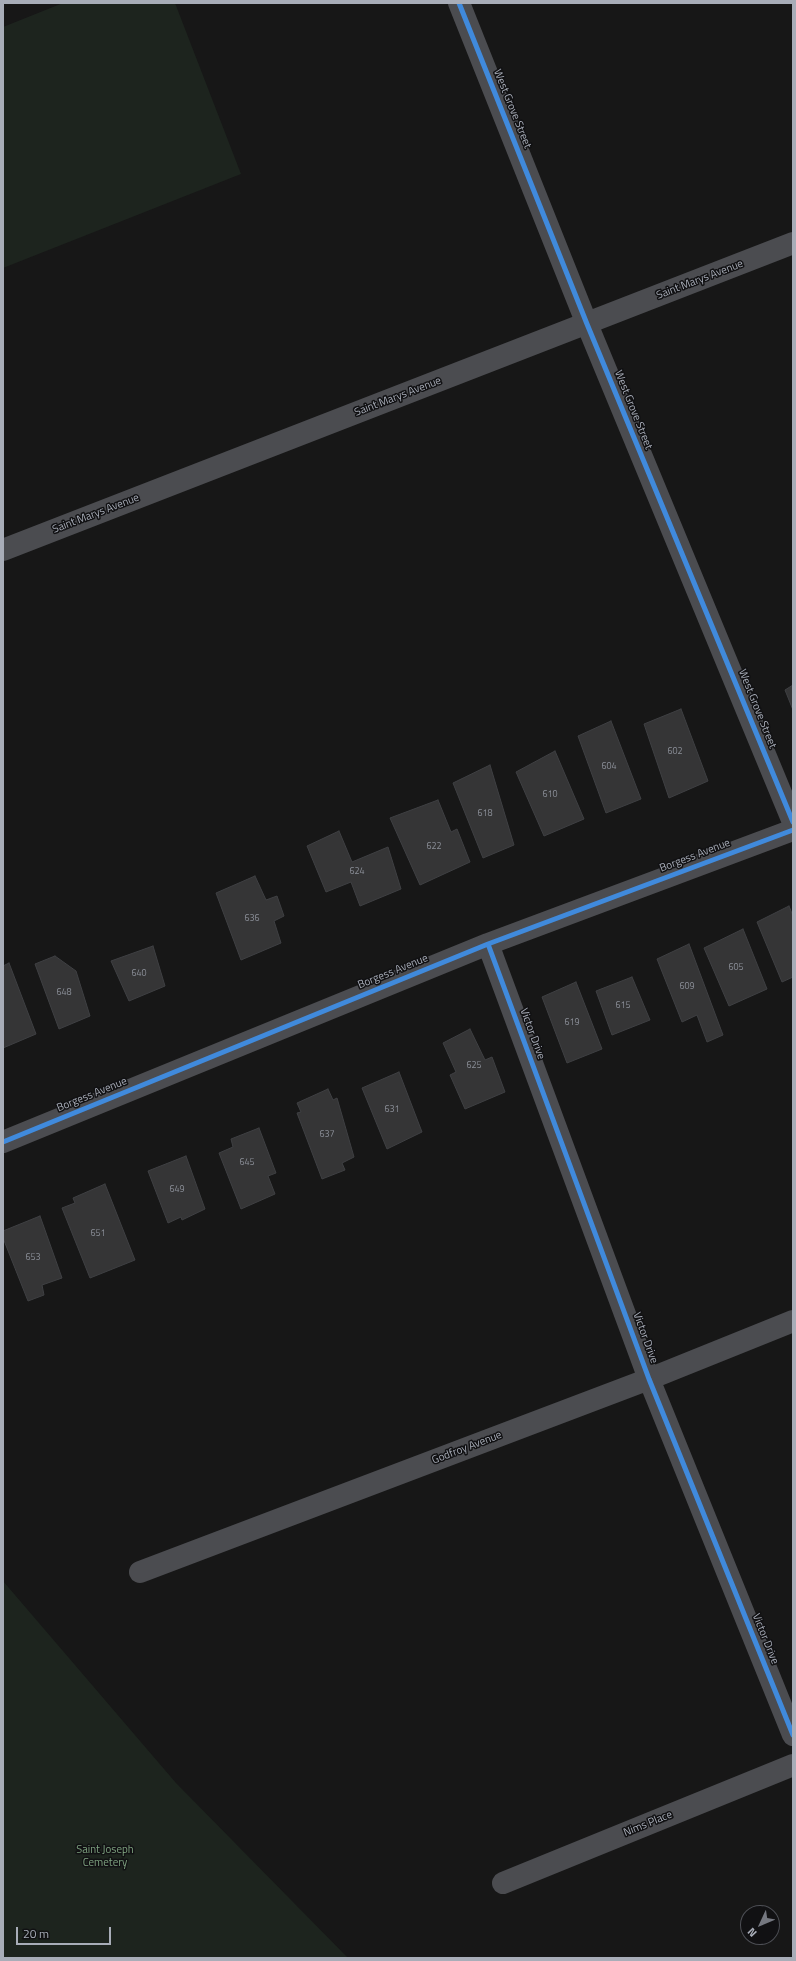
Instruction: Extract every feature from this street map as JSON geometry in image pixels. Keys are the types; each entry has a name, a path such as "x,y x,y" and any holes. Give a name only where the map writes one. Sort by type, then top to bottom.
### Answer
{"street":[{"name":"West Grove Street","path":"459,3 587,324 793,822"},
{"name":"Saint Marys Avenue","path":"3,550 793,243"},
{"name":"Borgess Avenue","path":"3,1142 488,944 793,830"},
{"name":"Victor Drive","path":"488,944 649,1379 793,1735"},
{"name":"Godfroy Avenue","path":"140,1572 649,1379 793,1321"},
{"name":"Nims Place","path":"503,1883 793,1765"}],"green space":[{"path":"63,3 175,3 241,174 3,268 3,27"},
{"name":"Saint Joseph Cemetery","path":"3,1581 176,1783 348,1958 3,1958"}],"building":[{"path":"793,685 793,710 785,690"},
{"path":"681,709 708,781 669,798 644,724"},
{"path":"611,721 641,799 606,813 578,736"},
{"path":"555,751 584,819 544,836 516,772"},
{"path":"490,765 514,845 483,858 453,783"},
{"path":"438,800 451,832 457,829 470,862 420,885 390,818"},
{"path":"339,831 352,862 388,847 401,889 360,906 351,882 326,892 307,846"},
{"path":"255,876 266,900 277,896 284,916 274,921 281,943 241,960 216,893"},
{"path":"789,906 793,916 793,977 782,982 757,922"},
{"path":"743,929 767,989 729,1006 704,948"},
{"path":"689,944 723,1035 707,1042 697,1015 682,1022 657,959"},
{"path":"153,946 165,986 129,1001 111,961"},
{"path":"55,956 76,971 90,1016 59,1029 35,964"},
{"path":"9,963 36,1034 3,1048 3,966"},
{"path":"632,977 650,1020 612,1035 596,991"},
{"path":"576,982 602,1049 567,1063 542,997"},
{"path":"470,1029 485,1060 492,1057 505,1092 465,1109 450,1075 456,1072 443,1043"},
{"path":"399,1072 422,1132 387,1149 362,1088"},
{"path":"328,1089 333,1100 337,1098 354,1157 342,1163 345,1170 322,1179 297,1113 301,1112 297,1103"},
{"path":"259,1128 276,1173 268,1176 275,1194 241,1209 219,1153 233,1147 231,1139"},
{"path":"186,1156 205,1209 182,1220 181,1217 168,1223 148,1171"},
{"path":"105,1184 135,1260 90,1278 62,1208 75,1203 73,1198"},
{"path":"40,1216 62,1278 42,1285 44,1295 28,1301 3,1238 3,1231"}],"cycle path":[{"path":"459,3 587,324 793,822"},
{"path":"3,1142 488,944 793,830"},
{"path":"488,944 649,1379 793,1735"}]}
